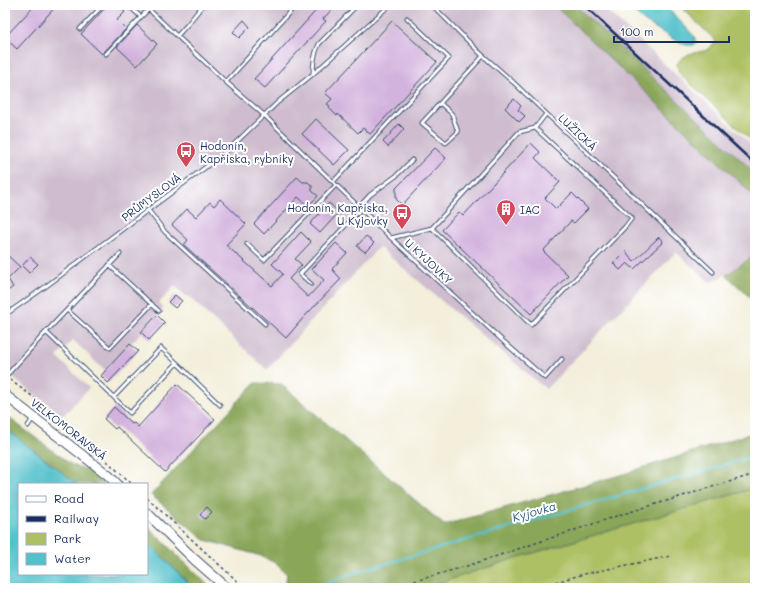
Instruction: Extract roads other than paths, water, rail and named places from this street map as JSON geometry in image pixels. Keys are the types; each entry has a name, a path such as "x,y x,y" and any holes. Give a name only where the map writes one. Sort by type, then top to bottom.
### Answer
{"street":[{"name":"VELKOMORAVSKÁ","path":"5,395 108,475 116,483"},
{"path":"148,514 194,559 227,588"}],"lane":[{"path":"80,29 103,5"},
{"path":"128,5 141,17"},
{"name":"U KYJOVKY","path":"144,5 264,116 391,238 545,378 562,359"},
{"path":"177,36 203,5"},
{"path":"226,82 296,5"},
{"path":"313,74 314,58 319,44 357,5"},
{"name":"PRŮMYSLOVÁ","path":"5,315 46,287 226,152 278,102 313,74 390,5"},
{"name":"LUŽICKÁ","path":"432,5 713,272"},
{"path":"106,54 149,9"},
{"path":"333,182 449,58 407,18"},
{"path":"440,103 452,114 458,132 446,143 422,123 440,103 484,56"},
{"path":"391,238 432,228 519,132 535,128 546,114"},
{"path":"432,228 531,325 632,218 535,128"},
{"path":"311,284 300,274 370,195 396,176 412,160"},
{"path":"247,244 264,260 336,185"},
{"path":"148,210 165,232 265,324"},
{"path":"5,377 120,254"},
{"path":"110,265 159,310"},
{"path":"67,310 110,348 152,304"},
{"path":"46,332 130,413 177,363"},
{"path":"114,397 161,348 220,405"},
{"path":"28,426 34,417"}],"water":[{"path":"626,5 665,5 694,36 696,42 694,45 686,45 673,39 644,21"},
{"path":"5,428 76,483 18,483 18,575 148,575 148,542 193,588 5,588"}],"waterway":[{"name":"Kyjovka","path":"320,588 331,581 357,572 755,456"}],"railway":[{"path":"584,5 755,164"}],"place":[{"name":"Hodonín, Kapřiska, rybníky","path":"186,168"},
{"name":"IAC","path":"506,226"},
{"name":"Hodonín, Kapřiska, U Kyjovky","path":"402,230"}]}
